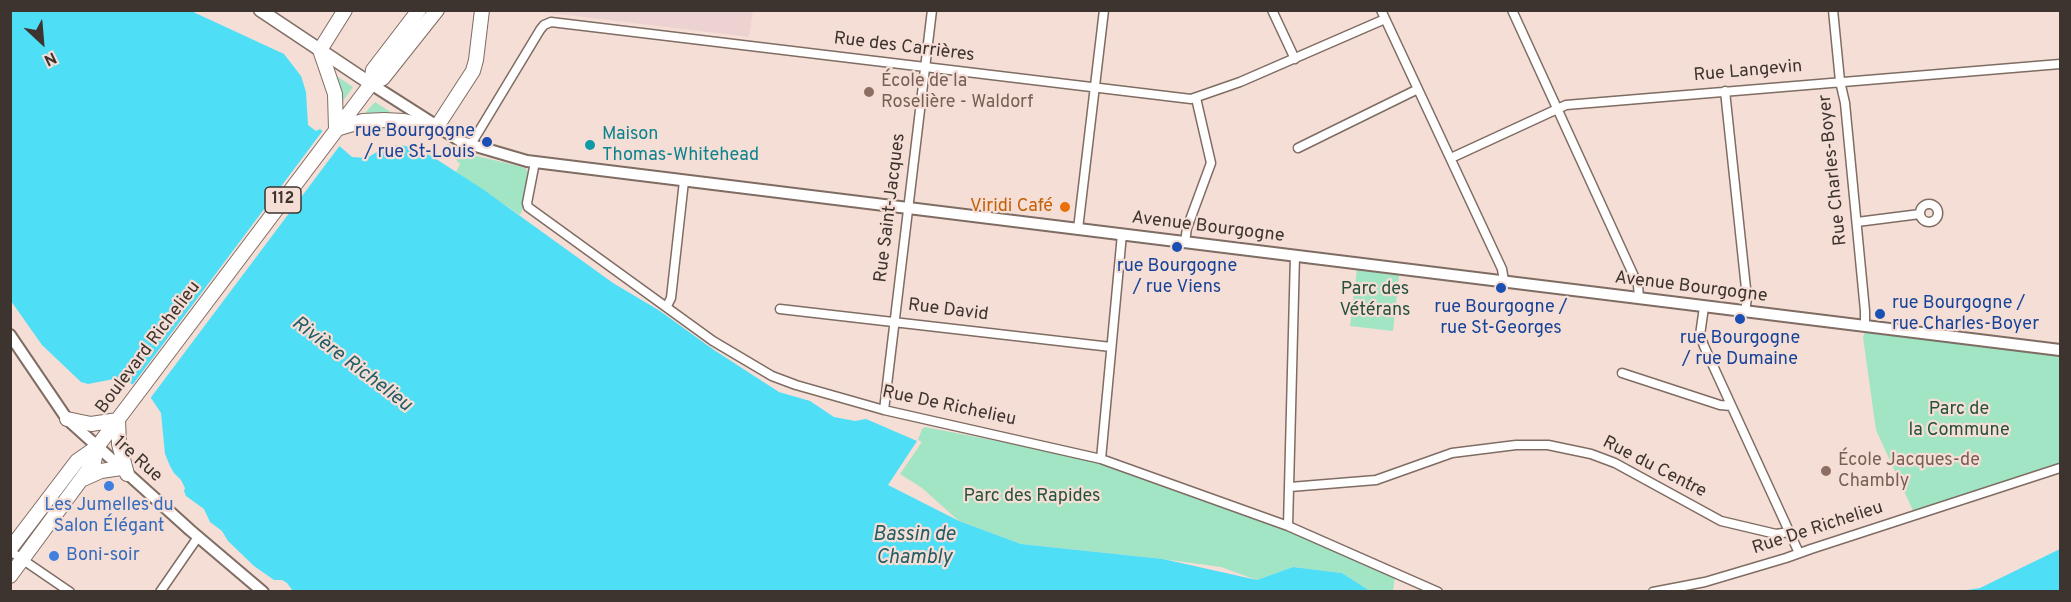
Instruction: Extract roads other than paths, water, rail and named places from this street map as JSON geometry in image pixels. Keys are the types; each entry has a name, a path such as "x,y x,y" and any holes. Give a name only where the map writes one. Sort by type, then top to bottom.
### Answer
{"main road":[{"path":"260,10 370,84"},
{"path":"320,50 345,10"},
{"name":"112","path":"336,129 370,84 373,70 419,10"},
{"name":"112","path":"370,84 383,78 437,10"},
{"path":"320,50 335,94 336,129 363,121 378,120 404,121 436,128 473,70 482,10"},
{"name":"Boulevard Richelieu","path":"10,550 77,461 97,447 118,420 336,129"},
{"path":"67,419 92,424 118,420 124,471 101,471 81,480"},
{"name":"Boulevard Richelieu","path":"10,576 94,462 97,447"}],"street":[{"name":"Rue Saint-Jacques","path":"884,410 932,10"},
{"path":"1078,229 1104,10"},
{"path":"1272,10 1295,59"},
{"path":"1512,10 1638,285 1639,298"},
{"name":"Rue Charles-Boyer","path":"1833,10 1840,81 1845,103 1865,326"},
{"name":"Rue des Carrières","path":"470,146 540,30 547,23 560,22 1187,99 1196,98 1295,59 1383,15"},
{"path":"1383,15 1502,268 1504,281"},
{"name":"Rue Langevin","path":"1451,158 1557,108 1576,103 2061,64"},
{"name":"Avenue Bourgogne","path":"370,84 436,128 470,146 535,162 2061,350"},
{"path":"1298,148 1418,89"},
{"path":"1725,91 1747,298 1745,312"},
{"path":"1185,242 1187,228 1211,163 1196,98"},
{"name":"Rue De Richelieu","path":"535,162 528,207 721,346 772,376 801,387 884,410 1101,459 1288,526 1438,591"},
{"path":"667,306 671,298 684,181"},
{"path":"1857,222 1920,214"},
{"path":"1101,459 1122,234"},
{"path":"1288,526 1295,255"},
{"path":"1704,307 1701,341 1799,553"},
{"name":"Rue David","path":"780,309 1112,347"},
{"name":"1re Rue","path":"10,335 67,419 198,537 263,591"},
{"path":"1622,373 1724,406 1731,406"},
{"name":"Rue du Centre","path":"1290,487 1372,481 1447,454 1510,445 1541,444 1573,449 1602,458 1724,522 1780,534 1789,532"},
{"name":"Rue De Richelieu","path":"1653,591 1713,580 2061,468"},
{"path":"160,591 198,537"},
{"path":"10,550 70,591"}],"water":[{"path":"10,11 191,11 284,54 301,76 306,92 308,125 316,131 320,129 352,157 367,158 385,147 401,145 433,157 484,190 613,283 660,311 714,350 779,392 810,401 834,417 855,421 866,419 917,441 888,485 959,521 1021,544 1163,559 1257,580 1293,567 1342,573 1370,591 293,591 287,583 274,580 254,566 228,541 222,531 210,522 204,509 186,496 181,480 174,473 165,454 161,413 151,398 132,384 119,378 88,384 81,382 42,345 11,301"},
{"path":"2060,549 2060,591 1961,591 1980,588"}],"place":[{"name":"École de la Roselière - Waldorf","path":"869,92"},
{"name":"rue Bourgogne / rue St-Louis","path":"487,142"},
{"name":"Maison Thomas-Whitehead","path":"590,145"},
{"name":"Viridi Café","path":"1065,207"},
{"name":"rue Bourgogne / rue Viens","path":"1177,247"},
{"name":"rue Bourgogne / rue St-Georges","path":"1501,288"},
{"name":"rue Bourgogne / rue Charles-Boyer","path":"1880,314"},
{"name":"rue Bourgogne / rue Dumaine","path":"1740,319"},
{"name":"École Jacques-de Chambly","path":"1826,471"},
{"name":"Les Jumelles du Salon Élégant","path":"109,486"},
{"name":"Boni-soir","path":"54,556"}],"park label":[{"name":"Parc des Vétérans","path":"1375,300"},
{"name":"Parc de la Commune","path":"1959,420"},
{"name":"Parc des Rapides","path":"1032,497"}],"water label":[{"name":"Rivière Richelieu","path":"351,365"},
{"name":"Bassin de Chambly","path":"914,548"}]}
